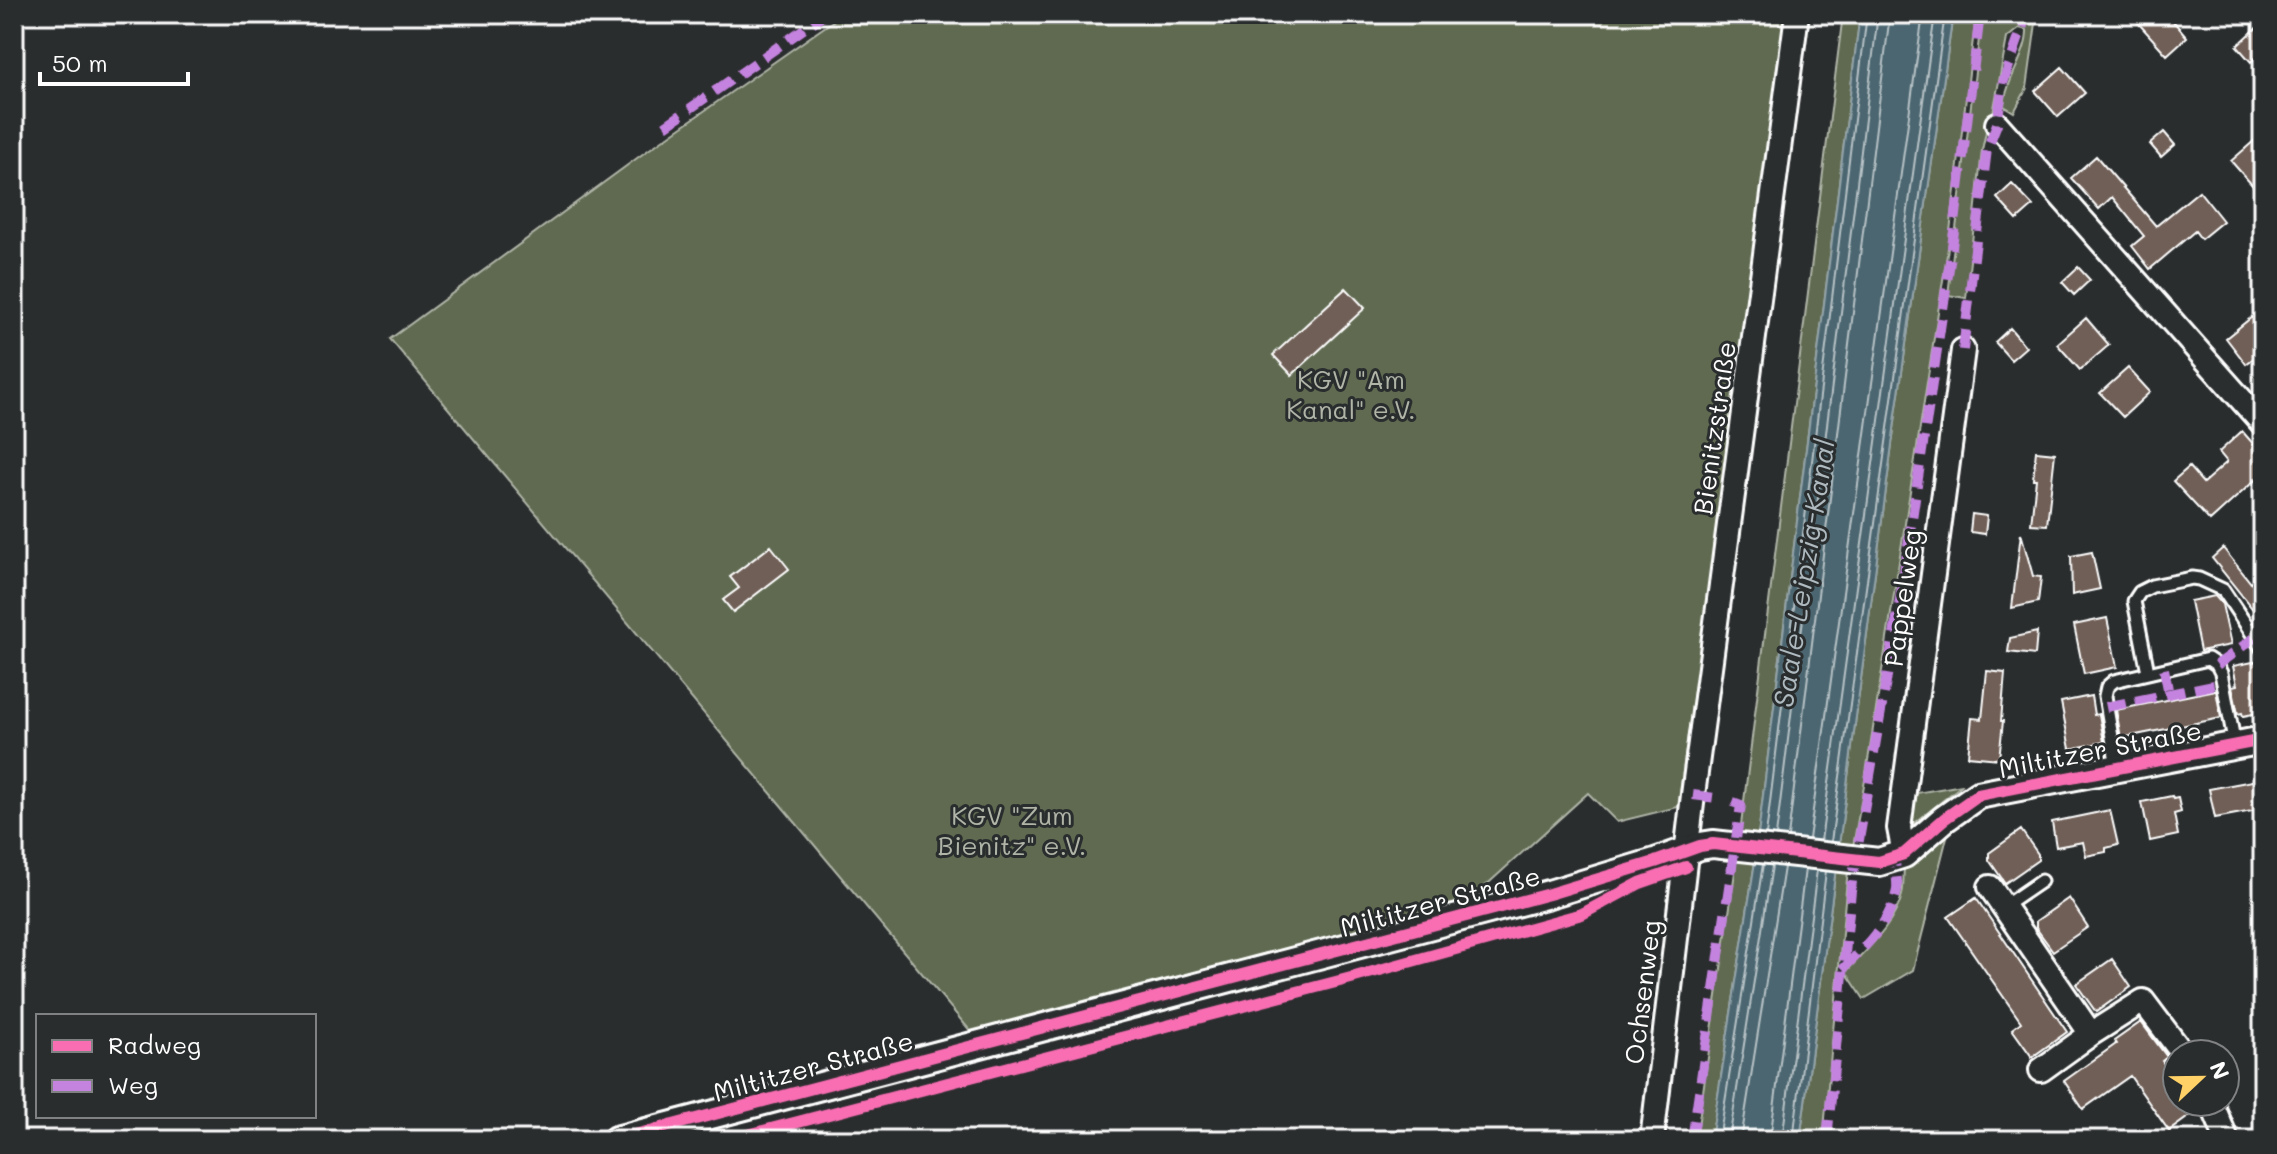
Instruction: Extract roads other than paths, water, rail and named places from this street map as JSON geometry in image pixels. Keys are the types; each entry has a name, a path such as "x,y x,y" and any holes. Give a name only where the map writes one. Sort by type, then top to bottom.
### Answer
{"street":[{"name":"Bienitzstraße","path":"1688,850 1797,14"},
{"path":"1997,124 2263,424"},
{"name":"Pappelweg","path":"1904,854 1899,828 1963,350"},
{"name":"Miltitzer Straße","path":"616,1140 1549,894 1688,850 1727,844 1879,862 1904,854 1944,819 1978,795 2263,740"},
{"name":"Ochsenweg","path":"1652,1140 1688,850"},
{"path":"1990,887 2091,1034"},
{"path":"2041,1070 2143,1001 2171,1038"},
{"path":"2218,1118 2227,1140"}],"lane":[{"path":"2148,672 2134,601 2140,592 2152,586 2192,578 2223,590 2263,650"},
{"path":"2117,768 2105,696 2107,687 2114,681 2208,659 2217,665 2221,673 2235,745"},
{"path":"2003,908 2041,881"}],"water":[{"name":"Saale-Leipzig-Kanal","path":"1860,14 1953,14 1896,414 1800,1140 1711,1140 1754,868"}],"park label":[{"name":"KGV \"Am Kanal\" e.V.","path":"1351,394"},
{"name":"KGV \"Zum Bienitz\" e.V.","path":"1012,830"}]}
